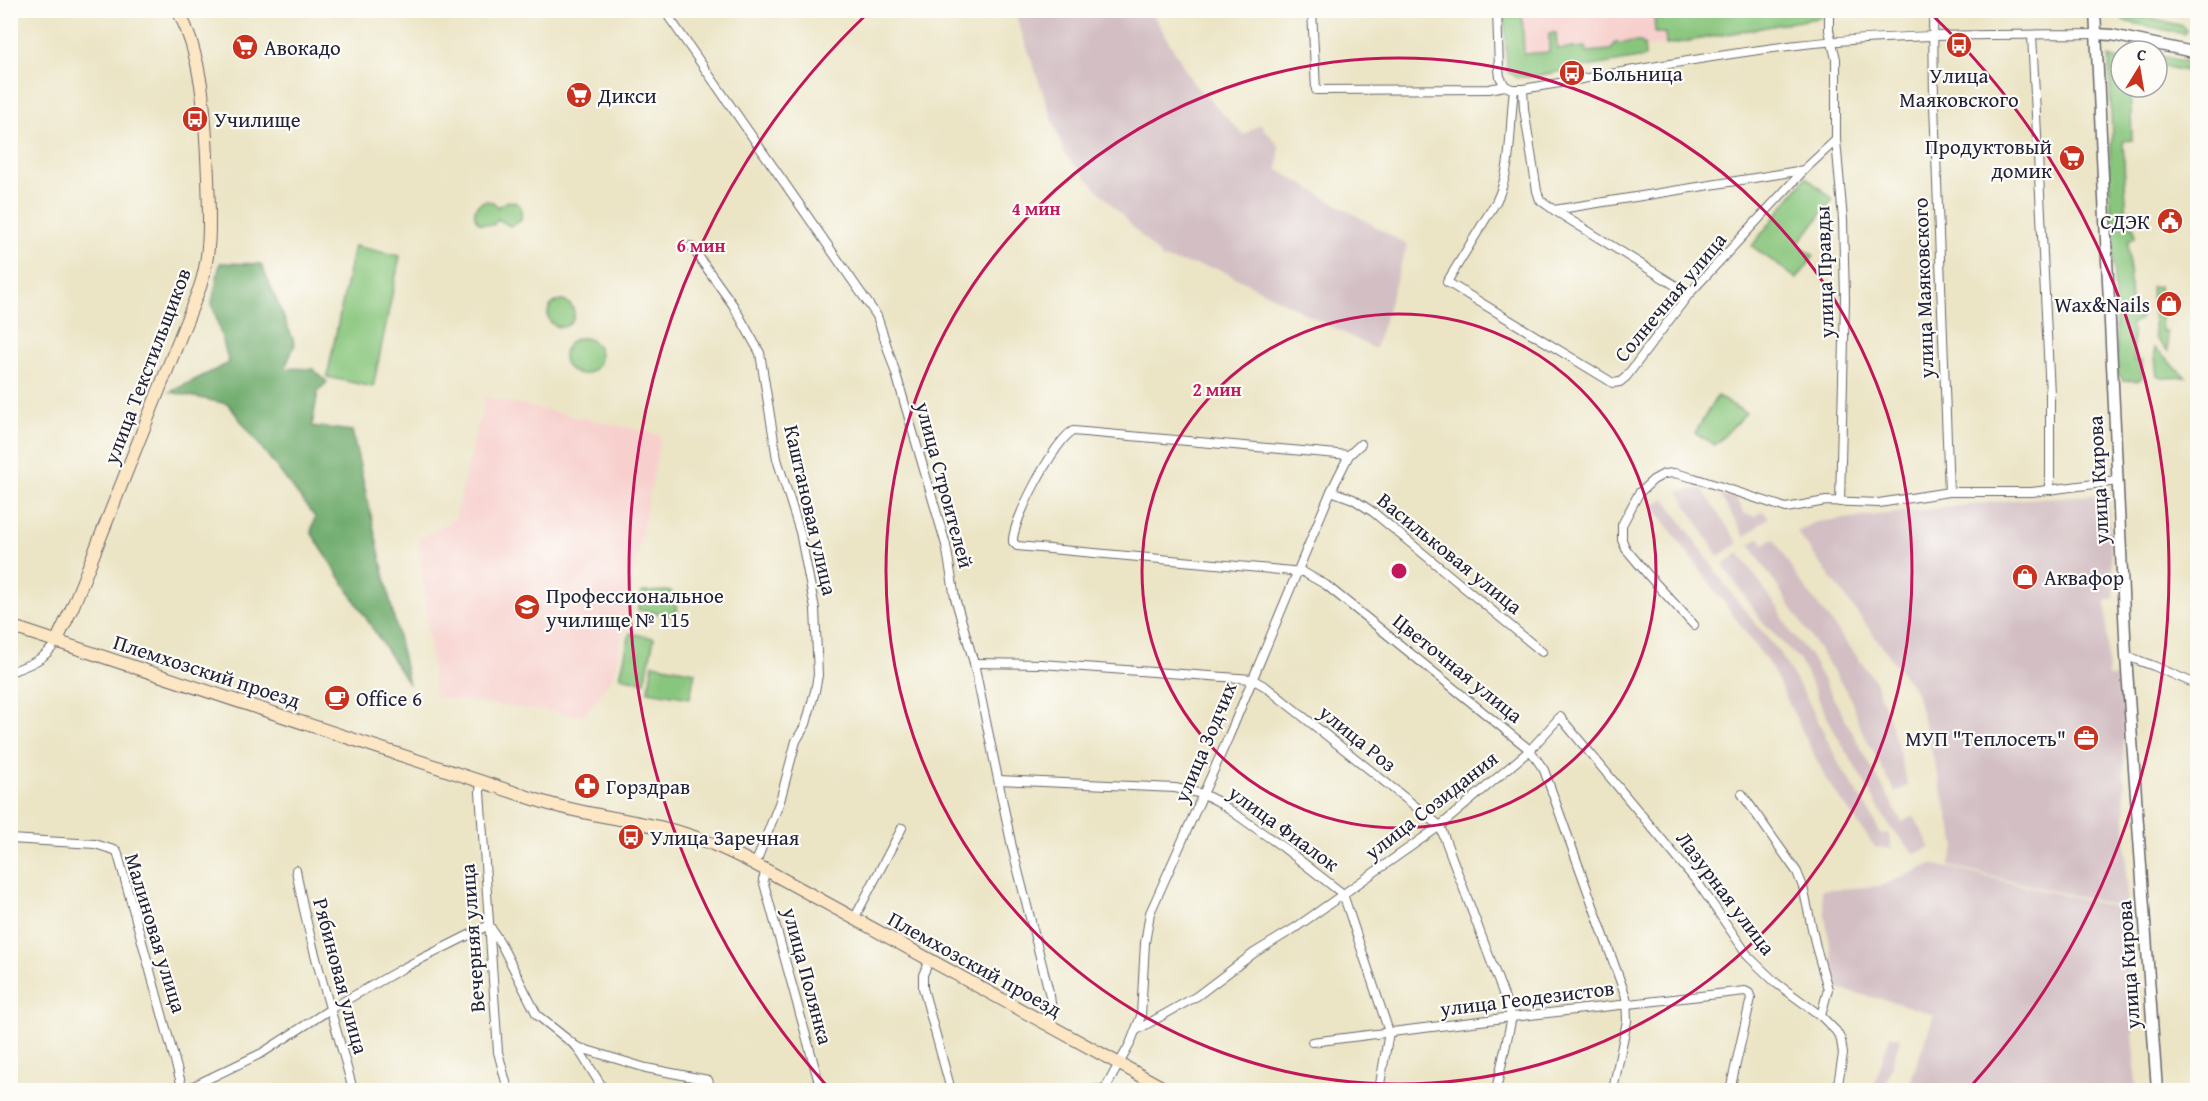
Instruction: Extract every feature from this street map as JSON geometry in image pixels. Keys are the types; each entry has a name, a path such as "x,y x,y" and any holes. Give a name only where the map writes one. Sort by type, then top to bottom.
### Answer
{"main road":[{"name":"улица Текстильщиков","path":"56,642 95,551 206,268 209,227 203,93 187,32 178,10"},
{"path":"10,626 56,642"},
{"name":"Племхозский проезд","path":"56,642 560,807 672,830 702,840 760,867 1167,1090"}],"street":[{"name":"улица Строителей","path":"664,10 877,316 934,500 948,555 955,598 974,663 985,727 999,780 1012,847 1050,996 1052,1011 1048,1026"},
{"path":"1312,10 1316,90 1489,89 1505,86 1518,89 1778,48 1832,42 1933,37 2096,34 2112,35 2198,53"},
{"path":"1497,10 1499,69 1505,86"},
{"name":"улица Правды","path":"1829,10 1836,64 1836,140 1844,234 1845,299 1840,502"},
{"name":"улица Маяковского","path":"1933,10 1949,492"},
{"name":"улица Кирова","path":"2095,10 2126,656 2157,1090"},
{"path":"2032,35 2050,394 2050,490"},
{"path":"1518,89 1524,109 1540,200 1689,294"},
{"name":"Солнечная улица","path":"1518,89 1510,121 1507,170 1502,188 1496,202 1447,282 1605,380 1617,383 1626,377 1689,294 1804,170 1836,140"},
{"path":"1554,210 1804,170"},
{"name":"Каштановая улица","path":"691,246 733,305 760,353 777,459 800,532 815,609 818,675 815,691 806,724 796,741 760,867"},
{"name":"Цветочная улица","path":"1349,455 1073,431 1065,437 1029,495 1012,537 1014,545 1297,570 1326,585 1530,750 1544,770 1627,1004 1627,1021 1613,1090"},
{"name":"улица Зодчих","path":"1090,1090 1105,1089 1136,1032 1142,1010 1144,950 1149,919 1331,491 1349,455 1361,444"},
{"path":"1694,625 1648,575 1626,549 1622,540 1621,530 1639,493 1659,476 1674,473 1694,477 1786,508 1826,501 1879,503 1949,492 2002,494 2118,481"},
{"name":"Васильковая улица","path":"1331,491 1353,499 1373,512 1542,652"},
{"path":"10,672 43,658 56,642"},
{"path":"2126,656 2198,685"},
{"name":"улица Роз","path":"974,663 1041,664 1252,679 1266,687 1440,826"},
{"name":"улица Созидания","path":"1136,1032 1197,996 1254,953 1440,826 1530,750 1560,717"},
{"name":"Лазурная улица","path":"1560,717 1698,883 1749,957 1785,990 1821,1016 1836,1031 1841,1040 1842,1060 1837,1090"},
{"name":"улица Фиалок","path":"999,780 1175,788 1203,794 1247,821 1343,894 1389,1032 1379,1090"},
{"name":"Вечерняя улица","path":"481,782 498,1052 508,1090"},
{"path":"1742,794 1797,872 1803,887 1828,989 1821,1016"},
{"path":"1440,826 1512,1017 1496,1090"},
{"path":"854,919 902,828"},
{"name":"Малиновая улица","path":"10,838 95,844 117,851 184,1090"},
{"name":"улица Полянка","path":"760,867 821,1090"},
{"name":"Рябиновая улица","path":"296,870 304,912 353,1090"},
{"path":"184,1090 262,1053 332,1008 405,967 489,925 537,1015 576,1047 604,1090"},
{"path":"929,961 923,975 923,988 951,1090"},
{"name":"улица Геодезистов","path":"1312,1042 1745,991 1751,998 1730,1090"},
{"path":"576,1047 646,1068 708,1080 711,1090"}],"shaded area":[{"path":"1822,10 1822,17 1513,71 1511,11"},
{"path":"1014,11 1151,11 1193,83 1244,135 1260,124 1279,146 1278,170 1407,245 1375,349 1219,269 1163,259 1065,155"},
{"name":"Профессиональное училище № 115","path":"485,397 661,435 614,675 584,716 435,697 419,539 455,519"},
{"path":"1702,489 1738,543 1718,556 1678,491"},
{"path":"2107,494 2114,598 2106,601 2108,677 2122,677 2127,908 1948,866 1956,845 1916,692 1797,532 1816,522 2013,500"},
{"path":"1721,497 1735,497 1745,514 1755,516 1763,511 1769,517 1745,537"},
{"path":"1665,498 1732,594 1781,655 1811,706 1840,766 1881,834 1888,833 1892,849 1875,847 1827,781 1771,667 1653,506"},
{"path":"1760,537 1764,544 1774,539 1796,576 1874,679 1892,727 1908,786 1895,792 1858,723 1851,698 1750,545"},
{"path":"1739,553 1778,608 1790,631 1809,654 1902,822 1914,816 1930,847 1915,854 1890,827 1832,727 1800,661 1762,621 1723,565"},
{"path":"1932,864 2127,910 2136,1090 1934,1090 1910,1083 1934,1015 1898,1003 1837,989 1821,890 1880,886"},
{"path":"1890,1035 1900,1038 1884,1090 1873,1090"}],"green space":[{"path":"1504,11 1522,11 1524,54 1549,52 1549,33 1556,33 1557,49 1586,47 1587,52 1611,50 1615,43 1640,42 1644,44 1645,57 1529,77 1517,77 1508,72 1507,67"},
{"path":"1654,11 1667,11 1668,17 1740,11 1822,11 1822,17 1666,45 1665,33 1655,33"},
{"path":"2125,13 2183,26 2186,31 2184,34 2123,21"},
{"path":"2169,58 2197,64 2197,73 2169,67"},
{"path":"2111,99 2130,99 2132,140 2123,141 2127,223 2134,226 2135,238 2128,241 2131,307 2138,309 2141,313 2140,320 2132,323 2134,361 2142,361 2142,378 2137,381 2123,380 2118,373 2109,166 2112,137"},
{"path":"1806,177 1833,199 1798,244 1814,256 1797,279 1752,246"},
{"path":"485,201 493,202 498,207 507,202 516,203 521,207 521,220 510,226 498,219 493,225 481,224 476,218 475,211 478,205"},
{"path":"354,246 400,256 373,387 327,377"},
{"path":"220,263 261,264 295,344 285,368 313,369 327,382 318,391 312,426 352,431 409,685 311,532 315,517 228,404 170,392 229,363 212,303"},
{"path":"2159,286 2162,331 2167,331 2168,351 2155,338 2151,287"},
{"path":"561,301 570,305 574,314 570,323 561,327 552,323 548,314 552,305"},
{"path":"582,338 594,344 600,356 594,368 582,374 570,368 564,356 570,344"},
{"path":"2154,348 2186,377 2157,376"},
{"path":"1717,396 1746,413 1715,445 1695,433"},
{"path":"671,591 677,608 675,616 638,610 642,592"},
{"path":"630,633 654,638 645,682 620,677"},
{"path":"653,664 695,672 690,698 648,691"}],"place":[{"name":"Улица Маяковского","path":"1959,45"},
{"name":"Авокадо","path":"245,47"},
{"name":"Больница","path":"1572,73"},
{"name":"Дикси","path":"579,95"},
{"name":"Училище","path":"195,119"},
{"name":"Продуктовый домик","path":"2072,158"},
{"name":"СДЭК","path":"2170,221"},
{"name":"Wax&Nails","path":"2169,304"},
{"name":"Аквафор","path":"2025,577"},
{"name":"Профессиональное училище № 115","path":"527,607"},
{"name":"Office 6","path":"337,698"},
{"name":"МУП \"Теплосеть\"","path":"2086,738"},
{"name":"Горздрав","path":"587,786"},
{"name":"Улица Заречная","path":"631,837"}]}
